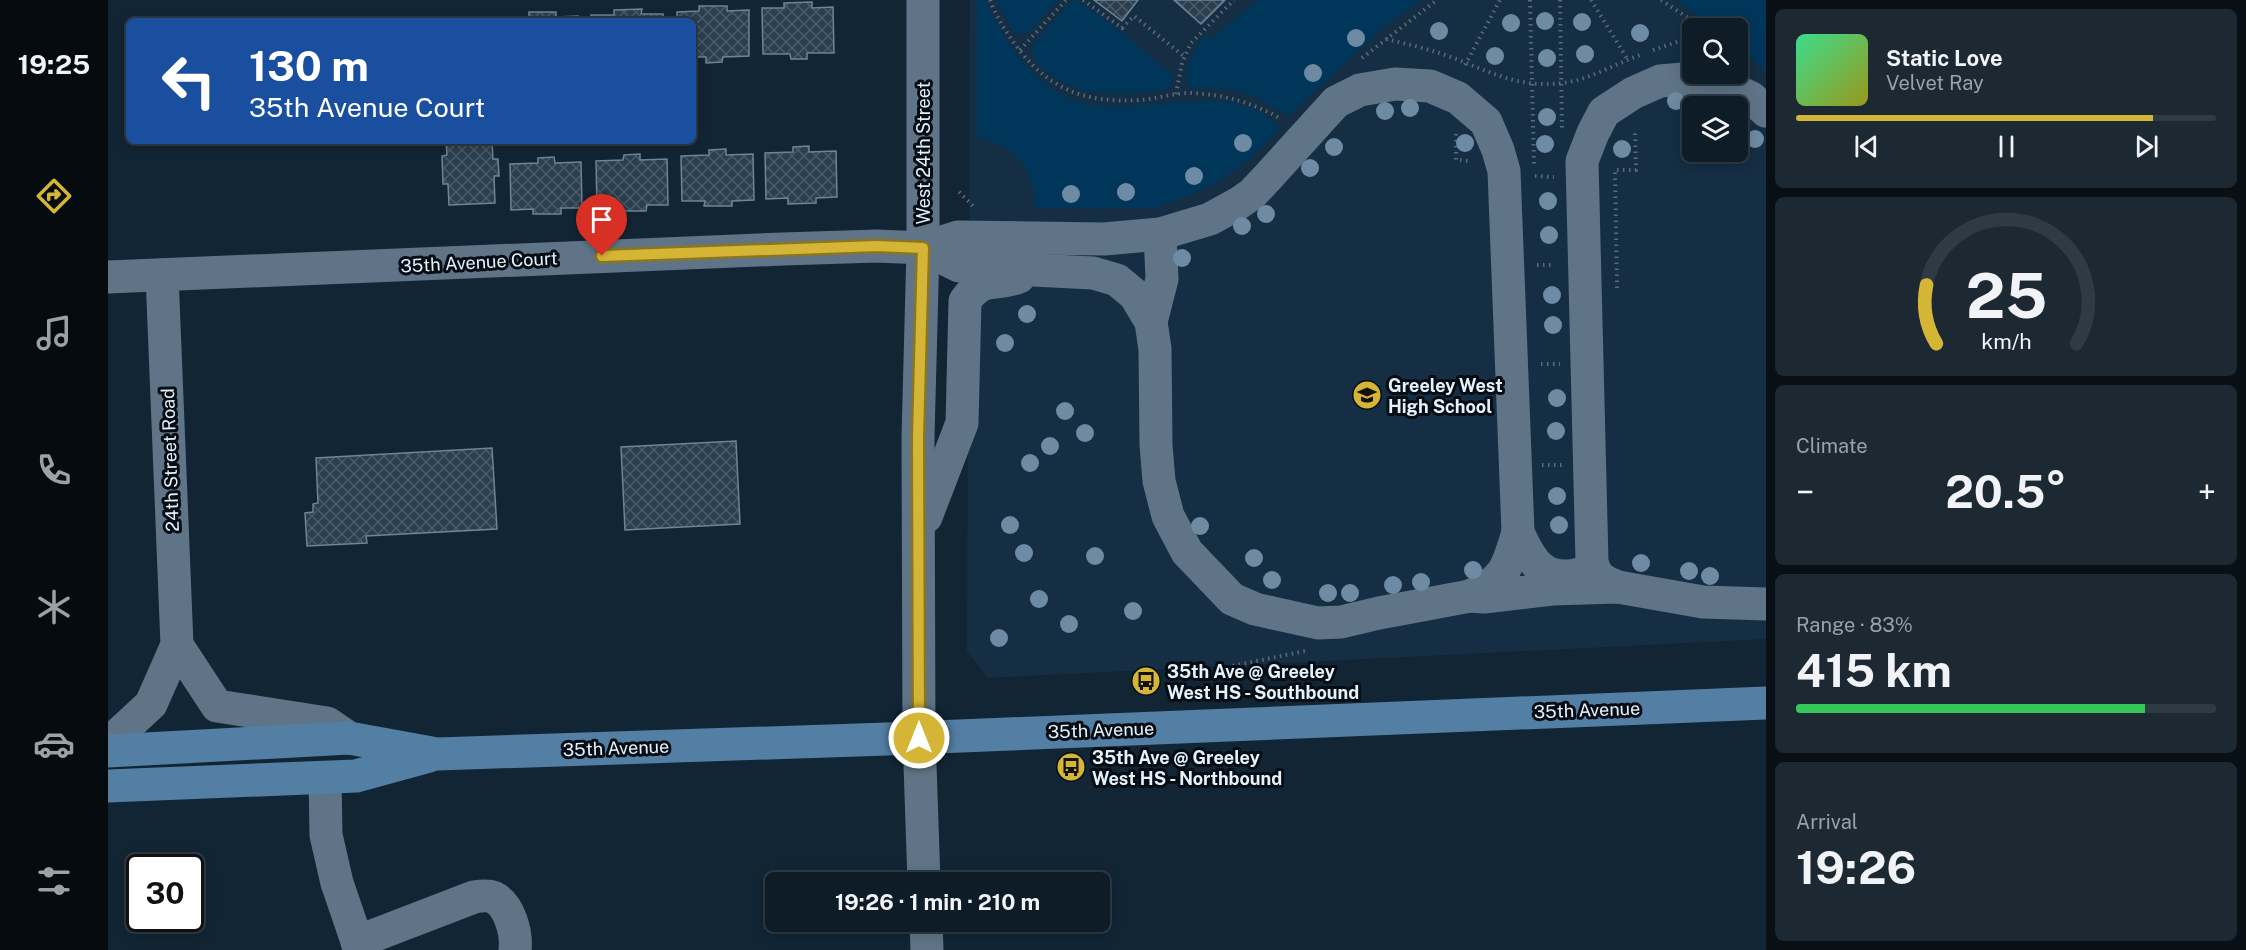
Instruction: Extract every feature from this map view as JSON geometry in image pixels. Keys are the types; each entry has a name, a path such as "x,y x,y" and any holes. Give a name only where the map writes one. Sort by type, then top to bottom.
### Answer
{"main road":[{"name":"35th Avenue","path":"108,751 349,738 437,754 919,738 1766,703"},
{"name":"35th Avenue","path":"108,786 356,777 437,754"}],"street":[{"name":"West 24th Street","path":"923,0 923,248 918,408 919,738 924,872"},
{"path":"1618,587 1601,580 1596,575 1592,562 1582,160 1604,112 1633,93 1660,81 1683,80 1725,86 1750,97 1766,111"},
{"path":"923,248 958,237 1104,239 1160,234 1210,219 1252,194 1336,102 1360,90 1395,84 1430,86 1458,98 1486,122 1504,171 1518,532 1528,555 1545,572 1566,576 1579,574 1586,570 1592,562"},
{"path":"1151,322 1162,279 1160,234"},
{"name":"35th Avenue Court","path":"108,277 819,248 877,246 923,248"},
{"path":"923,248 959,266 1014,265 1033,270 1093,273 1117,280 1135,295 1151,322 1155,349 1155,446 1159,481 1168,516 1186,552 1232,599 1255,609 1318,623 1341,622 1470,596 1484,597 1552,589 1618,587 1703,602 1766,604"},
{"path":"919,535 962,423 965,301 974,290 986,282 1014,279 1033,270"},
{"name":"24th Street Road","path":"108,744 151,704 177,645 162,275"},
{"path":"1470,596 1502,575 1518,532"},
{"path":"177,645 217,706 327,723 349,738"},
{"path":"325,778 326,835 337,883 359,946 474,897 492,896 504,904 516,939 515,950"},
{"path":"926,932 927,950"}],"path":[{"path":"990,0 995,13 1030,63 1057,85 1080,96 1105,100 1141,100 1190,93 1214,96 1251,104 1289,124"},
{"path":"1020,50 1066,0"},
{"path":"1083,0 1122,28 1134,16 1185,57"},
{"path":"1176,94 1185,57 1191,43 1234,0"},
{"path":"1359,60 1437,0"},
{"path":"1462,69 1500,0"},
{"path":"1591,0 1630,66"},
{"path":"1661,0 1687,18"},
{"path":"1386,39 1446,55 1510,81 1532,84 1579,80 1682,41"},
{"path":"1617,295 1615,170 1636,170 1635,133"},
{"path":"1535,176 1563,177"},
{"path":"959,192 976,209"},
{"path":"1537,266 1565,266"},
{"path":"1540,364 1567,364"},
{"path":"1542,465 1569,465"}],"shaded area":[{"name":"Greeley West High School","path":"970,0 1766,0 1766,639 988,678 967,652"},
{"path":"977,0 985,0 1006,39 1033,73 1057,92 1082,103 1110,106 1169,102 1228,102 1255,111 1280,128 1249,159 1217,183 1154,208 1035,208 1031,181 1021,161 1003,147 977,137"},
{"path":"996,0 1058,0 1028,33 1017,34 1013,31"},
{"path":"1073,0 1078,1 1128,37 1173,76 1170,88 1141,93 1086,91 1061,81 1043,69 1033,54 1032,46"},
{"path":"1258,0 1420,0 1386,25 1288,116 1252,95 1225,89 1189,87 1187,81 1190,61 1203,37 1207,35 1212,38"},
{"path":"1676,0 1766,0 1766,71 1748,55 1748,18 1701,18"}],"building":[{"path":"1094,0 1138,0 1122,21"},
{"path":"1174,0 1225,0 1201,24"},
{"path":"812,2 812,8 833,7 834,53 807,53 807,59 791,59 790,54 763,54 762,8 784,8 784,3"},
{"path":"699,6 727,6 727,11 749,10 749,56 723,57 722,62 706,63 706,57 696,57 696,18 677,18 677,12 699,11"},
{"path":"642,9 641,14 663,14 663,18 592,18 591,15 614,15 614,10"},
{"path":"529,12 556,12 556,17 578,16 578,18 507,18 529,17"},
{"path":"446,144 492,144 493,159 498,159 499,176 494,176 495,203 449,205 448,184 443,184 442,156 447,155"},
{"path":"809,146 809,152 836,151 837,197 816,198 816,203 788,204 788,198 766,199 765,153 793,152 793,147"},
{"path":"726,149 726,155 753,154 754,200 732,201 732,206 704,206 705,201 682,201 681,156 709,155 709,150"},
{"path":"640,154 640,160 667,159 668,205 647,205 646,211 619,211 619,206 597,207 596,161 623,160 624,155"},
{"path":"554,157 555,163 581,162 582,208 561,208 561,214 533,214 533,209 511,210 510,164 538,163 538,158"},
{"path":"736,441 740,524 625,530 621,447"},
{"path":"492,448 497,529 366,536 367,543 307,546 305,513 313,512 313,504 318,503 316,458"}],"place":[{"name":"Greeley West High School","path":"1367,395"},
{"name":"35th Ave @ Greeley West HS - Southbound","path":"1146,681"},
{"name":"35th Ave @ Greeley West HS - Northbound","path":"1071,767"}],"route":[{"path":"602,256 877,246 923,248 918,437 919,738"}]}
